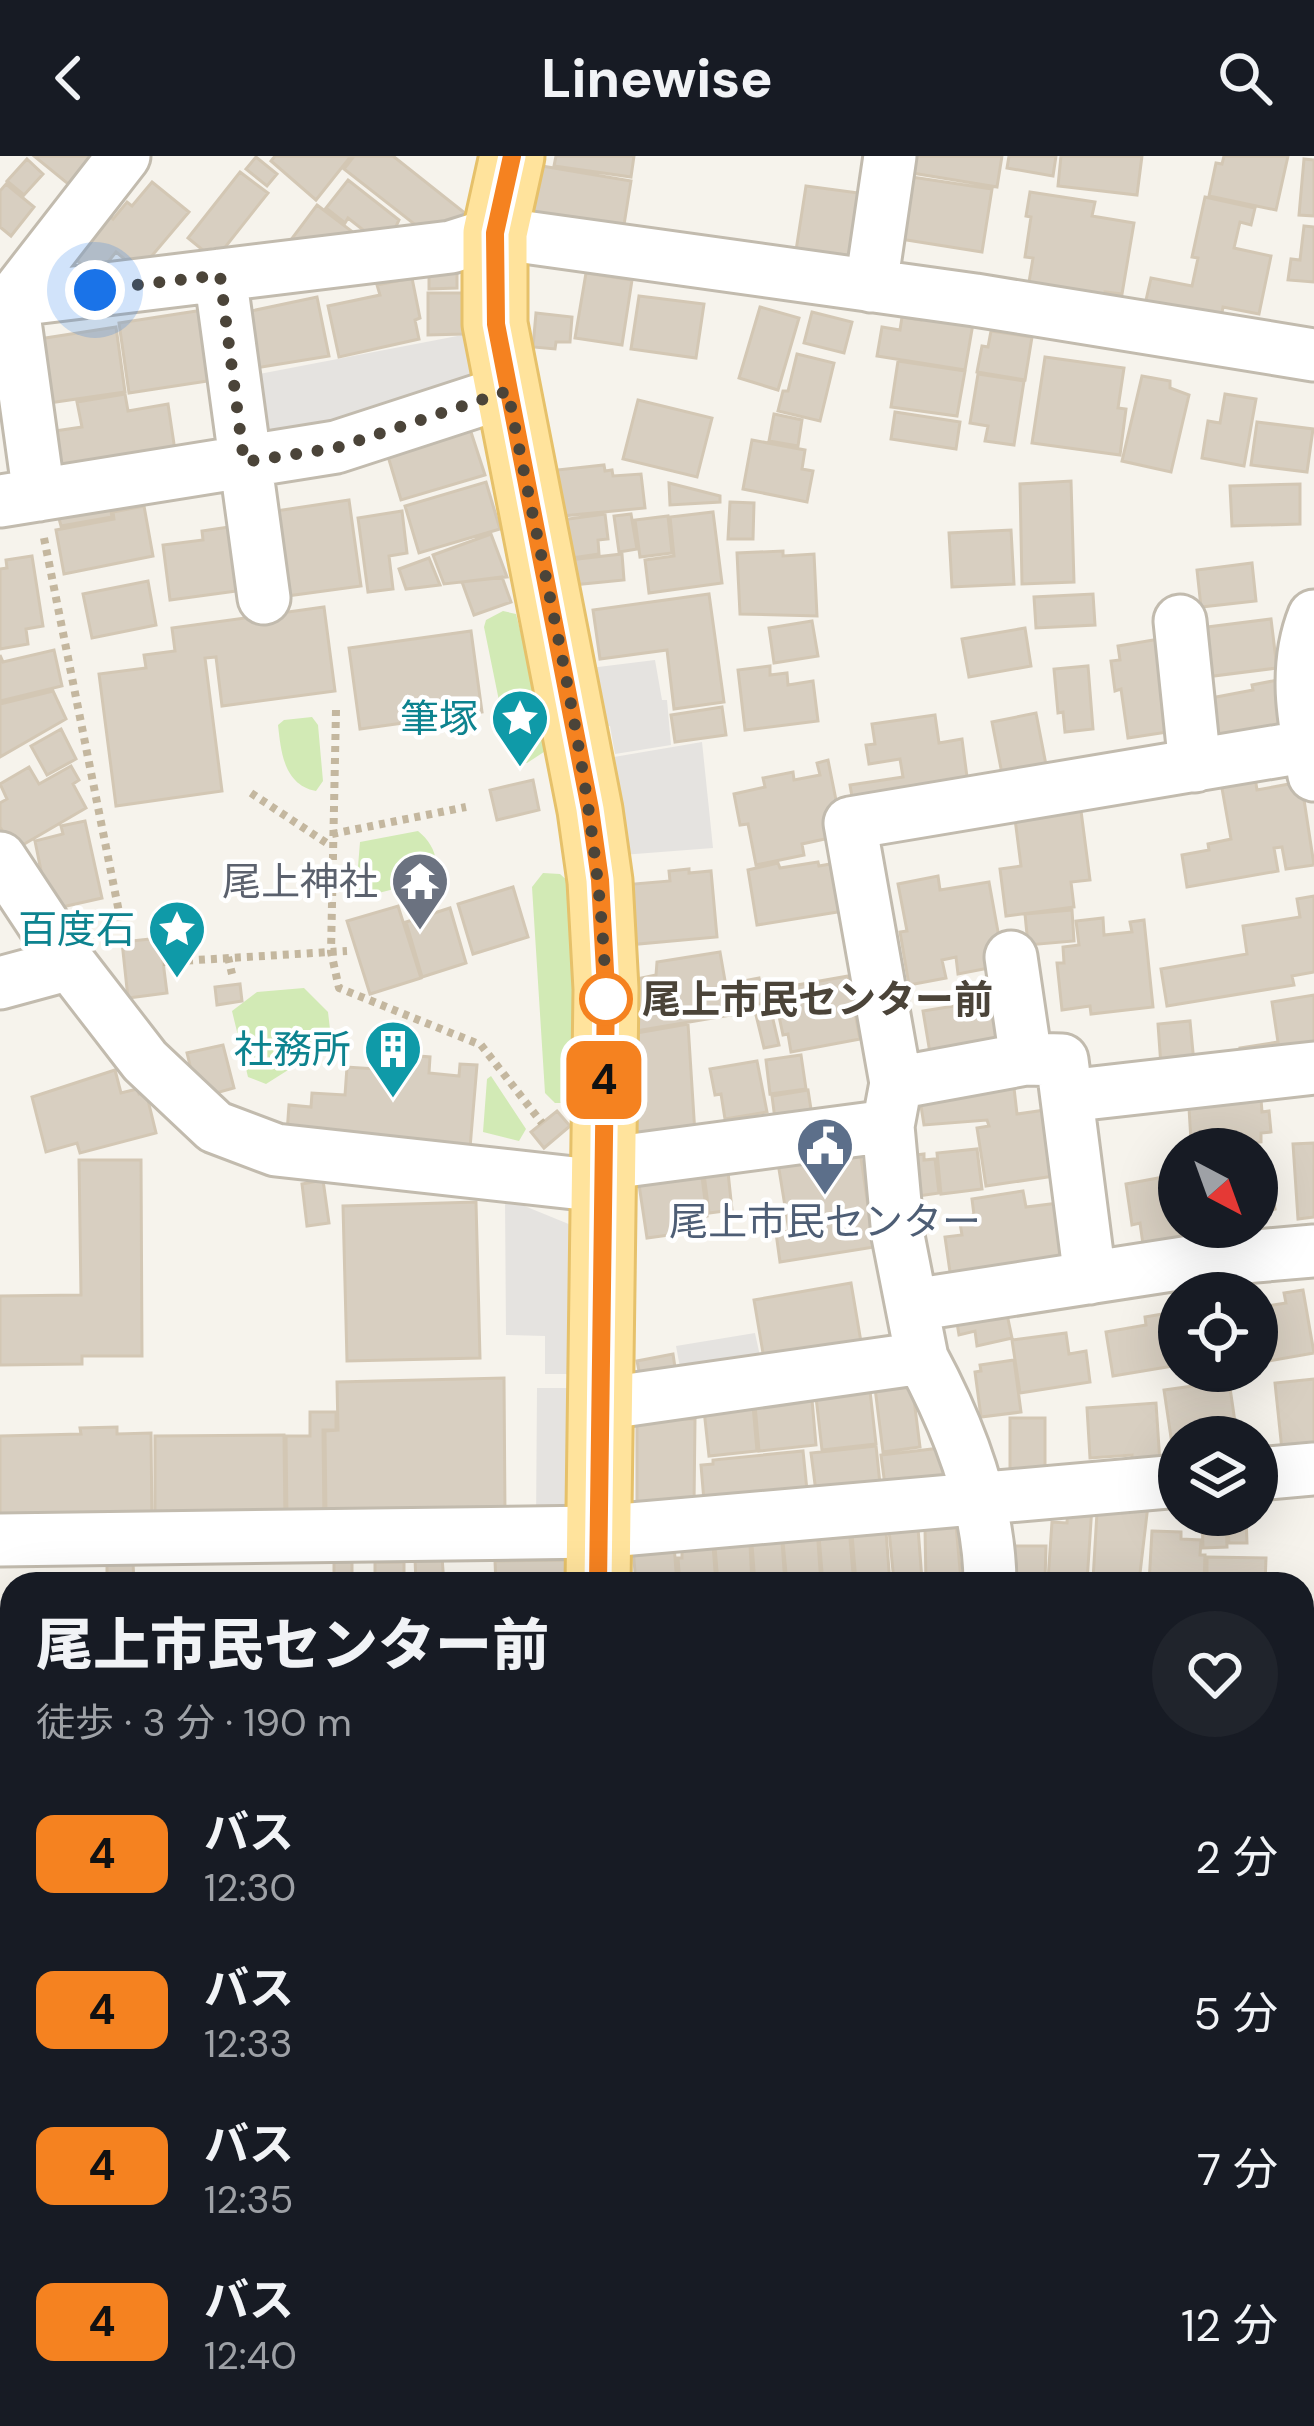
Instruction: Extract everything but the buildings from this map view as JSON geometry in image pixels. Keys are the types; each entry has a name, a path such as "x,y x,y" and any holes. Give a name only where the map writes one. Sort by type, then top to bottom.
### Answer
{"main road":[{"path":"512,156 495,233 496,324 600,880 606,989 598,1558"}],"street":[{"path":"124,156 6,301 25,497 336,448 508,391"},
{"path":"871,286 890,156"},
{"path":"6,301 451,247 495,233 1314,355"},
{"path":"220,275 264,598"},
{"path":"989,1572 986,1530 977,1498 948,1406 922,1358 898,1236 892,1105 850,823 1195,766 1311,761 1302,675 1304,641 1314,616"},
{"path":"1180,621 1195,766"},
{"path":"0,858 74,969 145,1061 215,1127 276,1150 602,1175 892,1105 1026,1059 1062,1060 1090,1278"},
{"path":"1011,957 1026,1059"},
{"path":"0,982 74,969"},
{"path":"1067,1096 1314,1068"},
{"path":"913,1305 1197,1261 1314,1251"},
{"path":"600,1404 922,1358"},
{"path":"1278,1472 1314,1469"},
{"path":"0,1540 598,1558 977,1498 1158,1483"}],"path":[{"path":"25,497 121,922 74,969"},
{"path":"335,710 331,952 339,988 481,1045 542,1123"},
{"path":"251,794 332,846"},
{"path":"332,834 466,807"},
{"path":"163,962 346,951"},
{"path":"228,957 232,974"}],"green space":[{"path":"503,611 516,614 550,748 527,763 516,759 508,745 484,627 486,620"},
{"path":"312,717 318,725 323,781 316,791 291,775 278,725"},
{"path":"418,831 434,854 429,880 363,897 356,891 360,842"},
{"path":"543,873 560,874 570,883 576,1091 563,1103 555,1103 545,1093 532,887"},
{"path":"304,988 328,1012 331,1038 326,1046 266,1084 248,1077 232,1011 257,992"},
{"path":"491,1076 526,1129 519,1141 483,1132"}],"shaded area":[{"path":"473,333 476,392 251,452 239,378"},
{"path":"655,660 662,700 667,700 671,745 615,754 610,726 601,727 590,668"},
{"path":"702,742 713,848 622,855 608,758"},
{"path":"505,1198 576,1227 575,1374 545,1374 545,1336 506,1335"},
{"path":"755,1333 763,1370 683,1384 676,1346"},
{"path":"537,1388 575,1388 574,1526 536,1526"}],"bus line":[{"name":"4","path":"512,156 495,233 496,324 600,880 606,989 598,1572"}],"place":[{"name":"筆塚","path":"520,769"},
{"name":"尾上神社","path":"420,932"},
{"name":"百度石","path":"177,980"},
{"name":"尾上市民センター前","path":"606,999"},
{"name":"社務所","path":"393,1100"},
{"name":"尾上市民センター","path":"825,1197"}],"route":[{"path":"95,290 220,275 244,462 336,448 508,391 590,809 600,880 606,999"}]}
